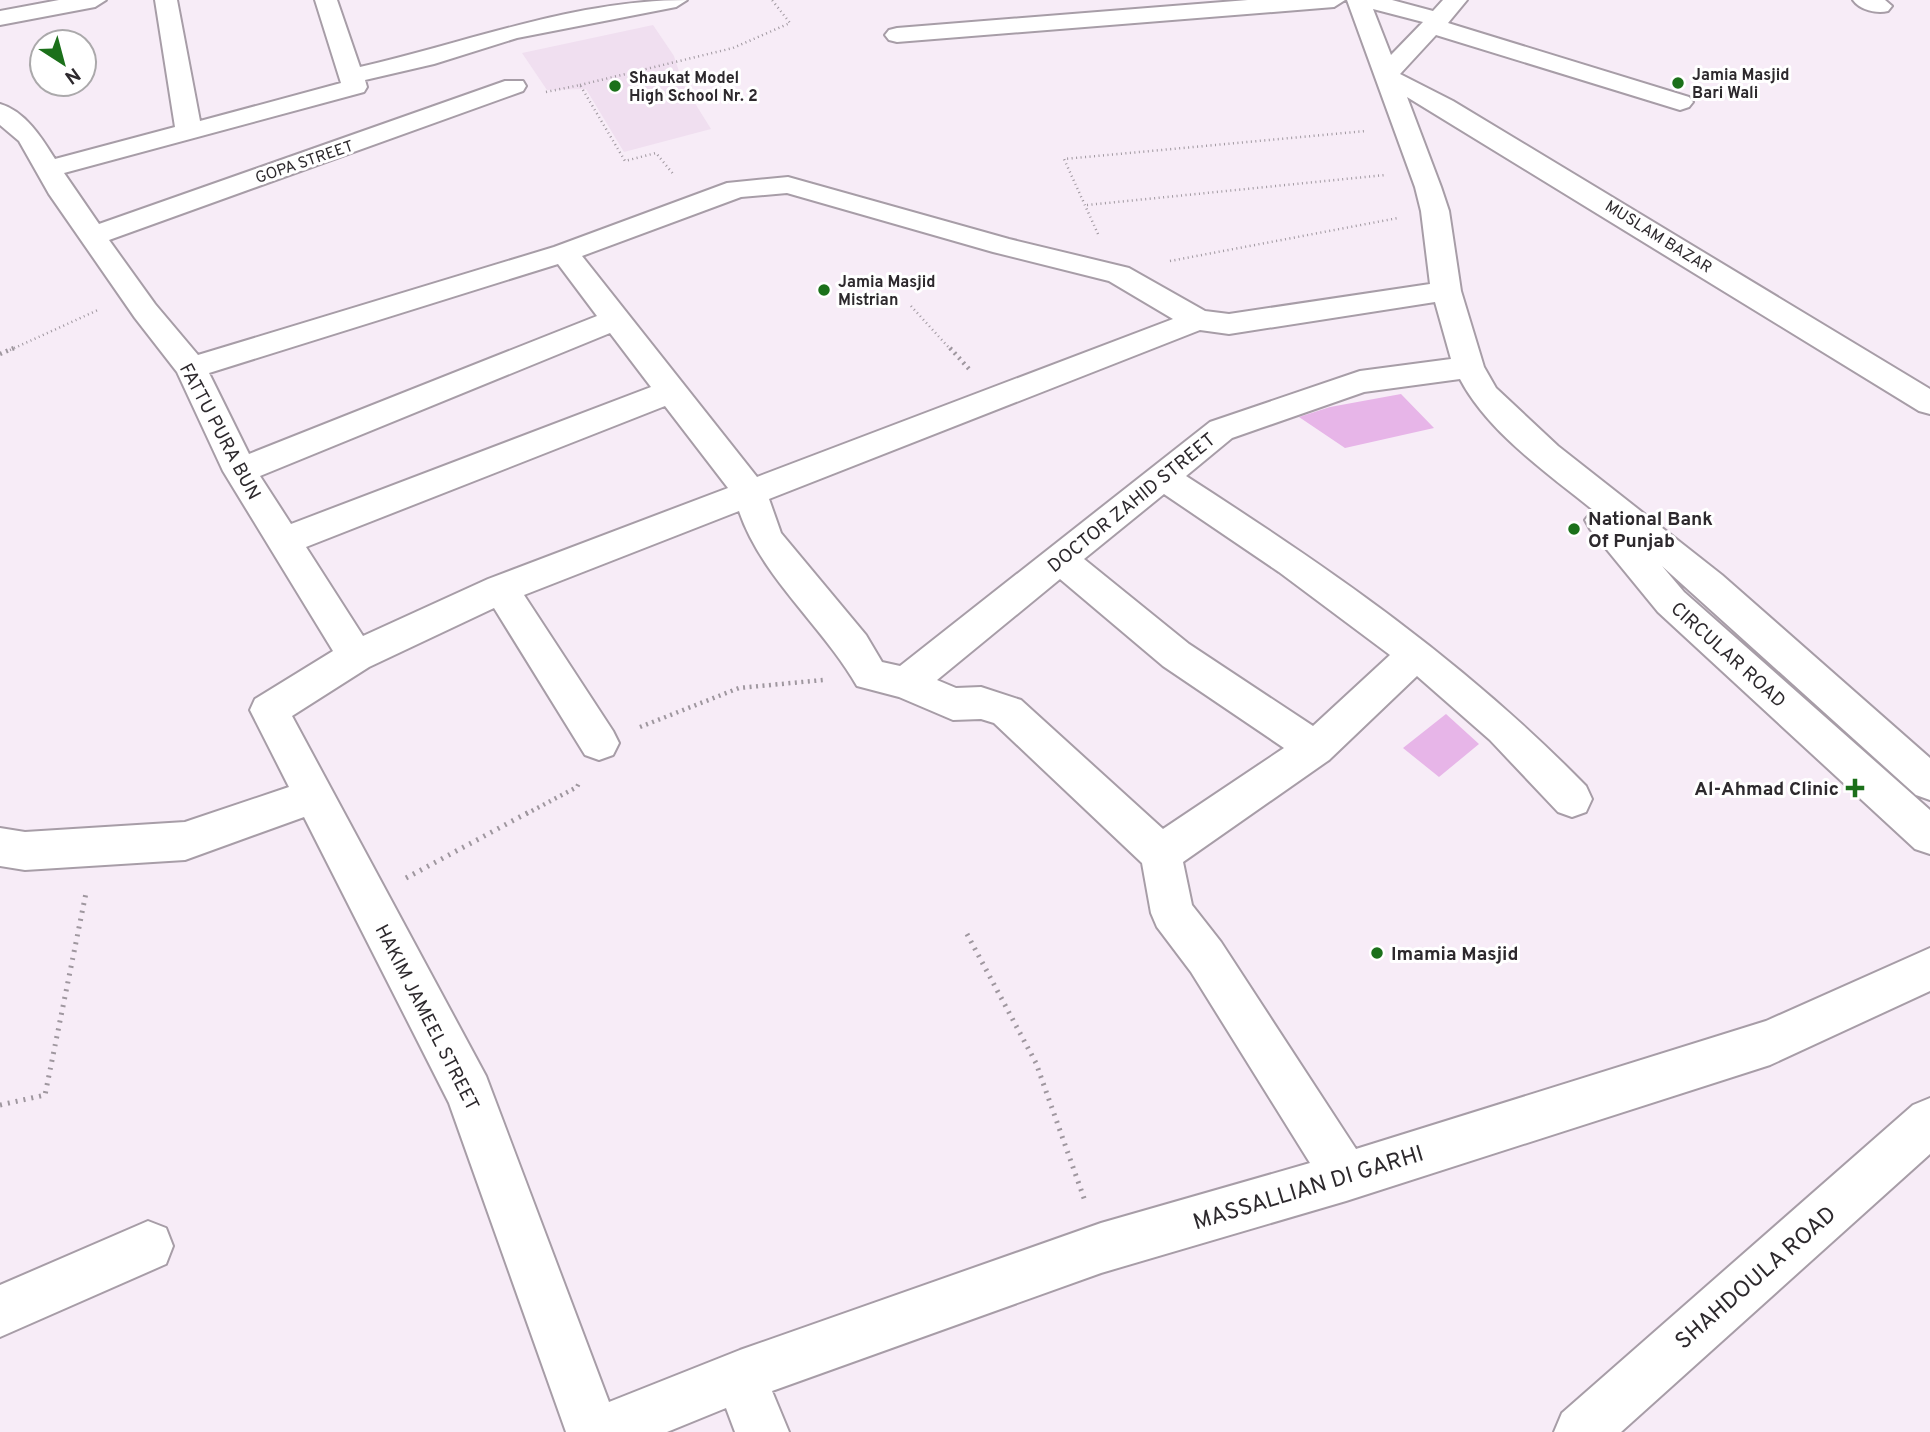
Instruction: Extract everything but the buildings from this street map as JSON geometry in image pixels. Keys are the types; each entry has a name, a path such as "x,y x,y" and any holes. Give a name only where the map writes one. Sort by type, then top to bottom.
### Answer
{"street":[{"path":"0,18 95,0"},
{"path":"166,0 189,131"},
{"path":"48,169 355,87 326,0"},
{"path":"351,76 408,63 512,32 676,0"},
{"path":"897,35 1195,5 1334,0"},
{"name":"CIRCULAR ROAD","path":"1358,0 1435,211 1446,291 1469,367 1484,395 1546,454 1709,585 1930,783"},
{"path":"1365,0 1680,102"},
{"path":"1382,65 1436,22 1457,0"},
{"path":"408,63 435,94"},
{"name":"MUSLAM BAZAR","path":"1382,65 1444,106 1930,403"},
{"name":"GOPA STREET","path":"93,236 435,94 514,86"},
{"name":"FATTU PURA BUN","path":"0,112 29,137 134,295 191,368 240,471 282,542 356,656"},
{"path":"191,368 564,253 737,189 788,185 1003,246 1125,272 1198,320 1229,324 1446,291"},
{"path":"564,253 749,491 766,538 853,646 870,675 905,683 953,704 981,703 1007,711 1161,853 1172,913 1206,957 1346,1177"},
{"path":"240,471 616,319"},
{"path":"356,656 501,589 995,396 1198,320"},
{"name":"DOCTOR ZAHID STREET","path":"905,683 1221,430 1360,382 1469,367"},
{"path":"282,542 672,391"},
{"name":"CIRCULAR ROAD","path":"1546,454 1671,602 1930,836"},
{"path":"1164,478 1288,559 1415,655 1493,719 1572,799"},
{"path":"1060,559 1176,655 1315,748"},
{"path":"501,589 599,743"},
{"path":"1161,853 1315,748 1415,655"},
{"name":"HAKIM JAMEEL STREET","path":"356,656 269,710 469,1093 593,1432"},
{"path":"0,847 24,851 185,841 314,796"},
{"name":"MASSALLIAN DI GARHI","path":"600,1432 740,1376 1101,1248 1346,1177 1770,1042 1930,969"},
{"name":"SHAHDOULA ROAD","path":"1581,1432 1930,1122"},
{"path":"0,1311 148,1246"},
{"path":"740,1376 762,1432"}],"path":[{"path":"514,86 523,97 733,48 790,23 772,0"},
{"path":"580,85 625,161 656,153 696,204"},
{"path":"1406,127 1064,159 1087,205 1107,257 1125,272 1435,211"},
{"path":"1087,205 1422,171"},
{"path":"0,354 134,295"},
{"path":"911,306 995,396"},
{"path":"0,1105 45,1095 96,847"},
{"path":"967,934 1036,1063 1101,1248"}],"shaded area":[{"name":"Shaukat Model High School Nr. 2","path":"653,25 674,56 683,84 711,129 624,152 586,89 547,90 522,53"}],"place":[{"name":"Jamia Masjid Bari Wali","path":"1678,83"},
{"name":"Shaukat Model High School Nr. 2","path":"615,86"},
{"name":"Jamia Masjid Mistrian","path":"824,290"},
{"name":"National Bank Of Punjab","path":"1574,529"},
{"name":"Al-Ahmad Clinic","path":"1855,788"},
{"name":"Imamia Masjid","path":"1377,953"}]}
